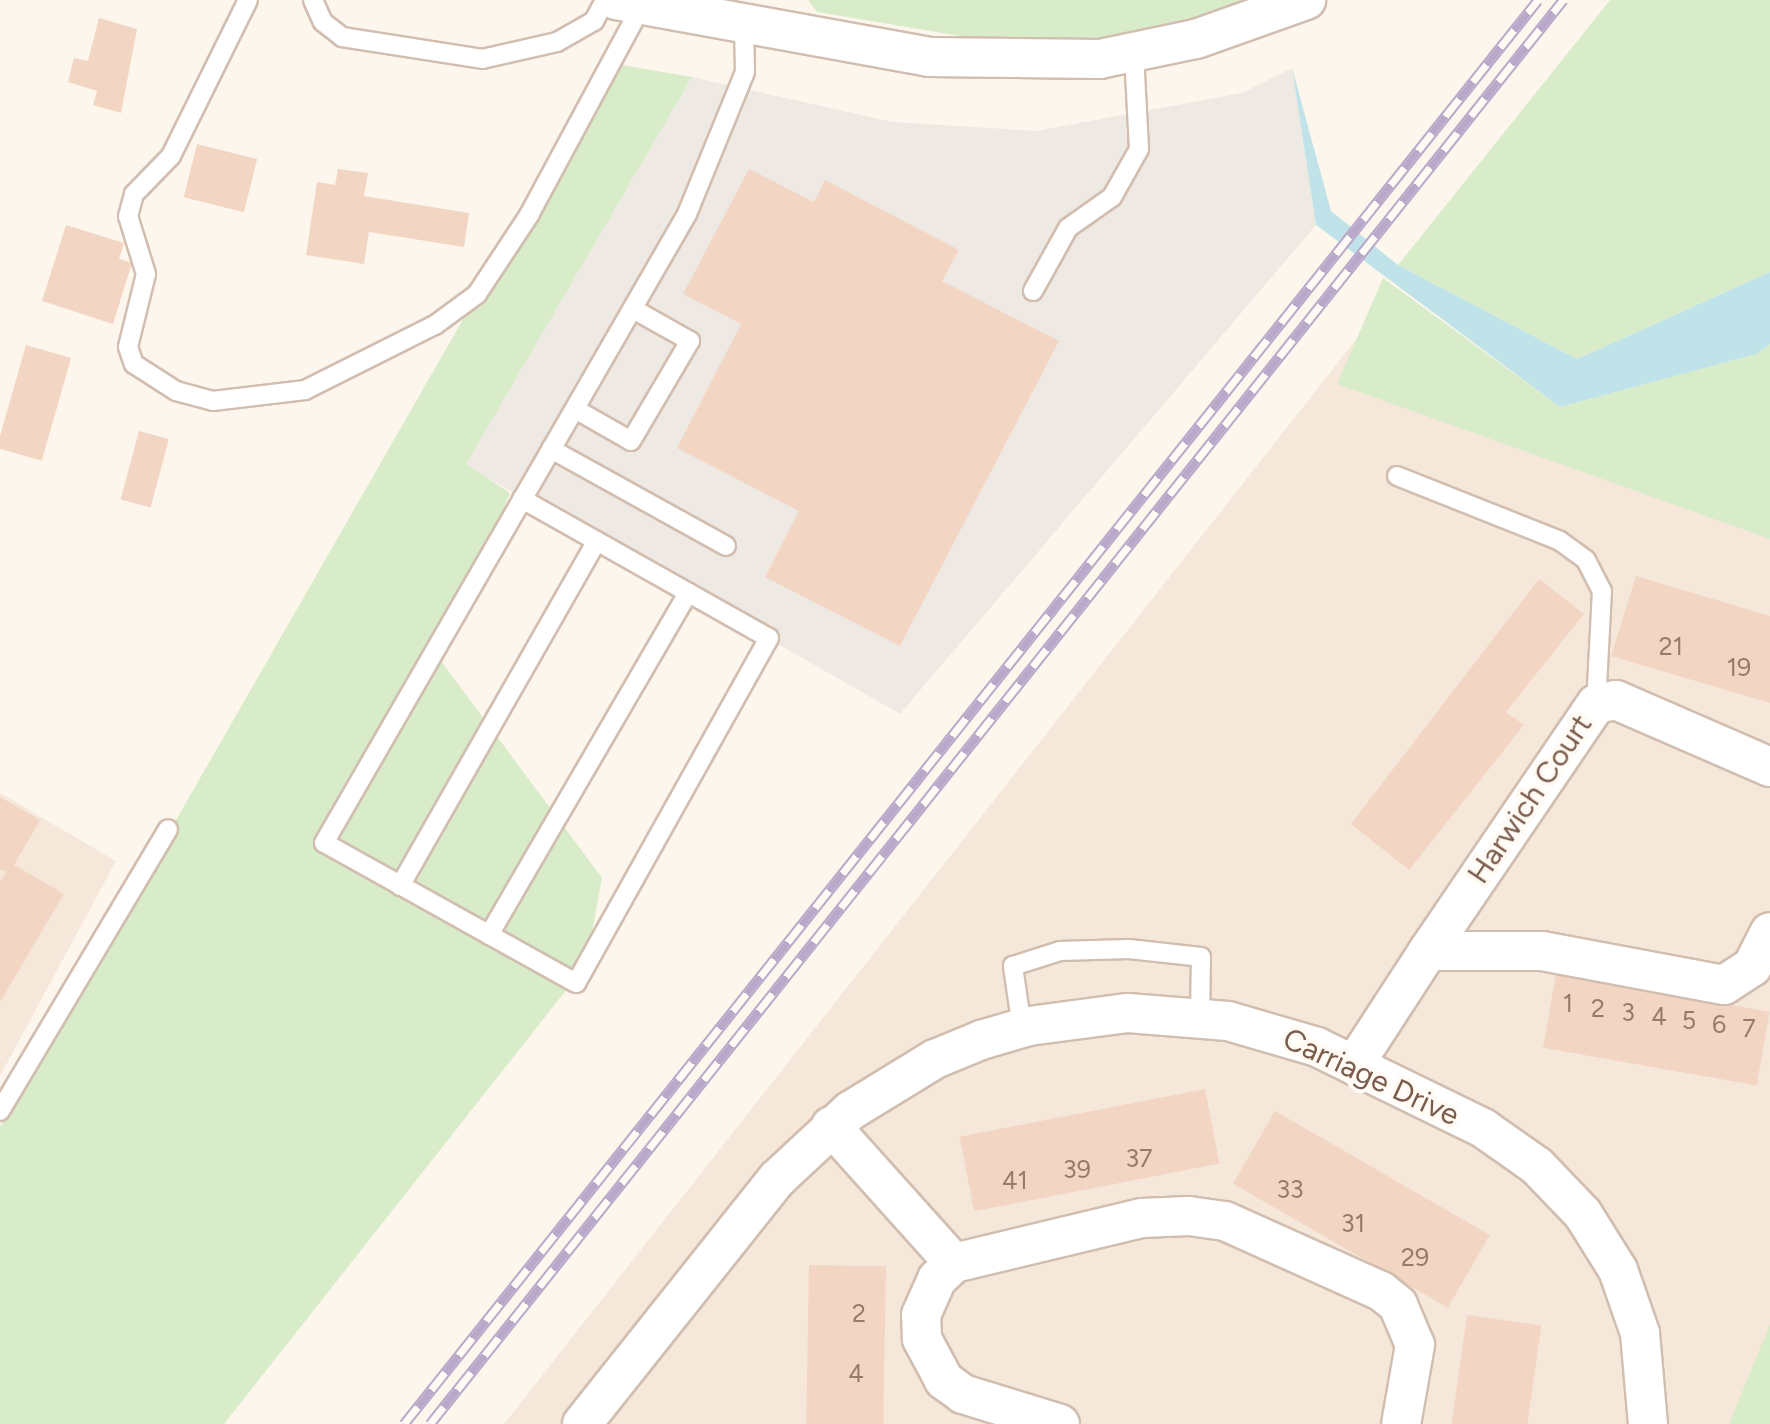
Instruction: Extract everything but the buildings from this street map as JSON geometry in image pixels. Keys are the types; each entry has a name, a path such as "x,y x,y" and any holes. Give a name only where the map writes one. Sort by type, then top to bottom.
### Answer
{"street":[{"path":"629,3 930,57 1100,59 1196,39 1306,0"},
{"name":"Harwich Court","path":"1354,1065 1596,704 1616,700 1770,767"},
{"path":"1428,951 1542,951 1724,985 1752,967 1770,932"},
{"name":"Carriage Drive","path":"587,1422 777,1179 831,1126 935,1058 1022,1028 1128,1013 1200,1017 1276,1032 1354,1065 1511,1146 1583,1214 1630,1301 1646,1366 1648,1424"},
{"path":"831,1126 954,1263"},
{"path":"1060,1424 963,1394 930,1361 921,1315 937,1279 954,1263 1142,1218 1225,1220 1381,1291 1398,1306 1415,1345 1400,1424"}],"lane":[{"path":"248,0 171,156 134,194 128,216 146,274 128,347 134,364 176,391 212,400 305,390 435,325 477,294 530,214 629,3"},
{"path":"313,0 322,22 342,37 482,58 533,51 570,36 594,22 605,0"},
{"path":"522,500 769,638 576,983 324,844 551,448 687,214 745,72 744,26"},
{"path":"1032,291 1068,228 1112,197 1140,149 1134,53"},
{"path":"574,409 631,441 690,341 632,309"},
{"path":"551,448 726,546"},
{"path":"1397,476 1560,541 1586,560 1602,591 1596,704"},
{"path":"400,886 597,541"},
{"path":"489,935 688,592"},
{"path":"0,1112 168,829"},
{"path":"1022,1028 1013,966 1060,951 1129,949 1201,957 1200,1017"}],"shaded area":[{"path":"1292,68 1316,225 900,714 465,465 692,77 893,122 1036,131 1242,93"},
{"path":"1365,328 1770,534 1770,1410 1765,1424 504,1424"},
{"path":"0,793 116,861 0,1076"}],"green space":[{"path":"808,0 1257,0 1100,59 817,12"},
{"path":"1610,0 1770,0 1770,272 1577,359 1398,265"},
{"path":"610,63 692,77 466,464 510,493 441,661 602,878 586,965 224,1424 0,1424 0,1127"},
{"path":"1383,278 1560,407 1757,354 1770,344 1770,539 1337,384"},
{"path":"1770,1324 1770,1424 1729,1424"}],"water":[{"path":"1292,68 1331,211 1398,265 1577,359 1770,272 1770,344 1757,354 1560,407 1316,225"}],"railway":[{"path":"404,1424 1538,0"},
{"path":"430,1424 1563,0"}]}
